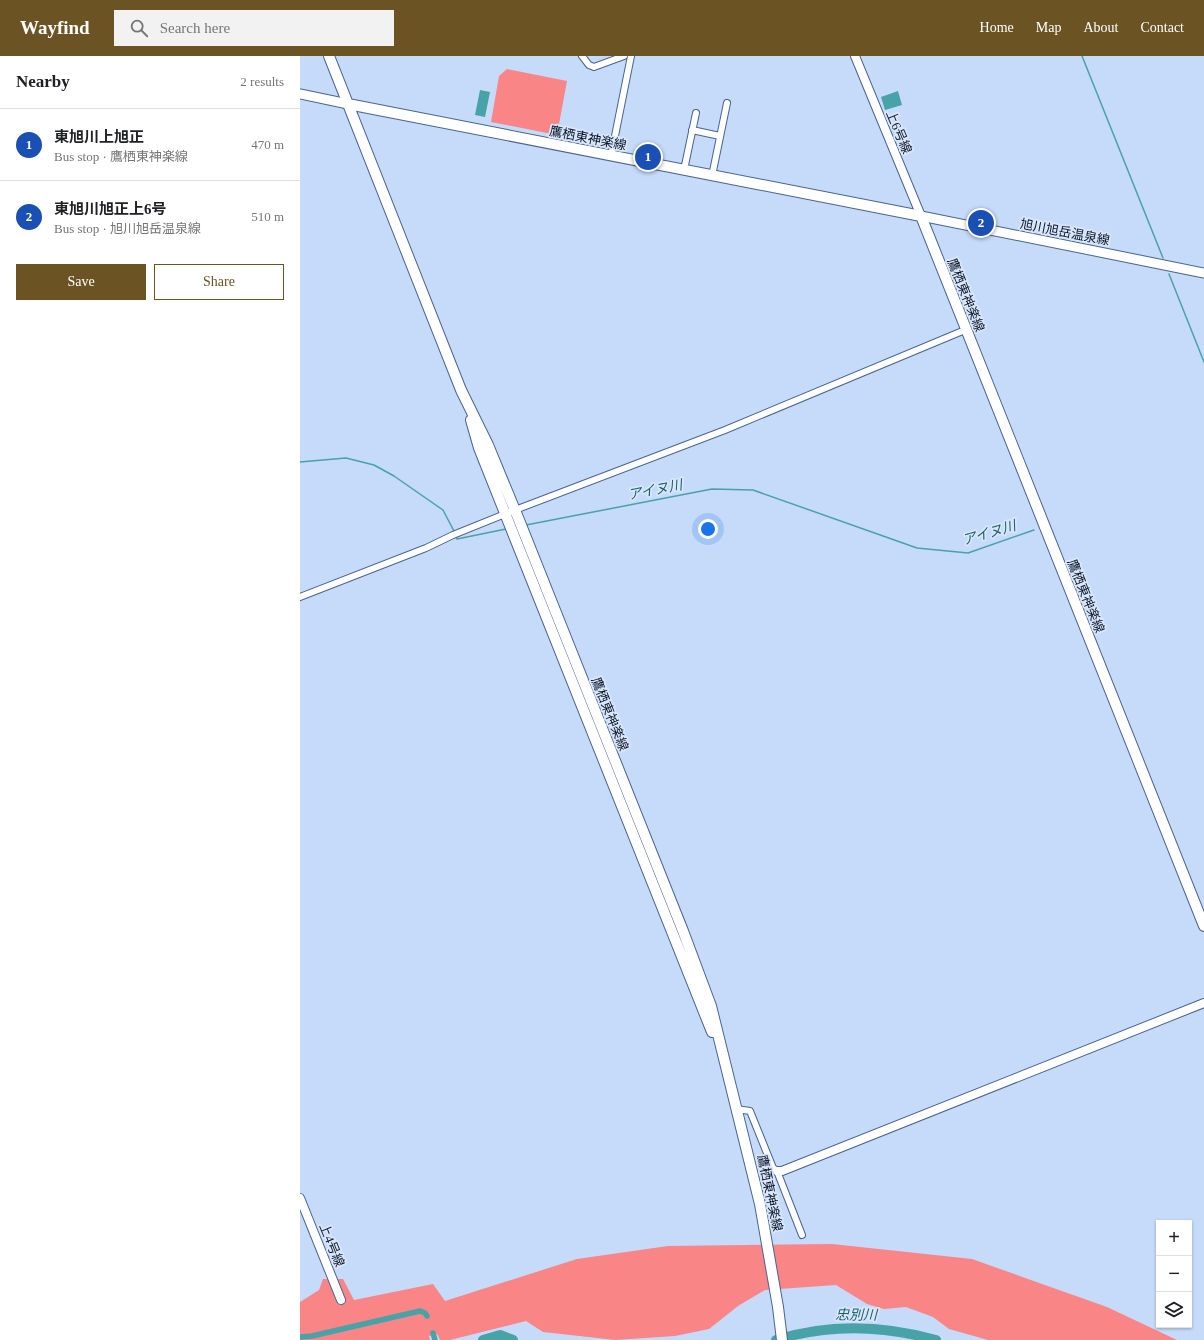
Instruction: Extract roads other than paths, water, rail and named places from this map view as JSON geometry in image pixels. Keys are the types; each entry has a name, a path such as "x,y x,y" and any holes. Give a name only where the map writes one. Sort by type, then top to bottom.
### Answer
{"main road":[{"name":"鷹栖東神楽線","path":"329,56 461,390 479,448 512,517 722,1053 760,1204 771,1263 782,1340"},
{"path":"300,94 348,104"},
{"name":"鷹栖東神楽線","path":"348,104 921,216 965,330 1204,926"},
{"name":"旭川旭岳温泉線","path":"921,216 1204,273"}],"street":[{"path":"582,56 589,65 594,68 624,56"},
{"path":"611,156 631,56"},
{"name":"上6号線","path":"855,56 921,216"},
{"path":"712,176 727,103"},
{"path":"684,170 696,113"},
{"path":"692,130 720,136"},
{"path":"300,597 426,548 455,534 512,517 965,330"},
{"path":"777,1171 789,1168 1204,1003"},
{"path":"736,1109 750,1112 773,1168 777,1171 802,1235"},
{"name":"上4号線","path":"300,1198 341,1300"}],"waterway":[{"path":"1082,56 1163,258"},
{"path":"1169,274 1204,362"},
{"name":"アイヌ川","path":"300,462 346,458 374,465 394,476 443,510 455,533"},
{"name":"アイヌ川","path":"526,525 712,489 753,490 917,548 968,553 1034,530"},
{"name":"アイヌ川","path":"456,536 457,539 506,529"},
{"path":"300,1337 312,1336 420,1311 425,1313 427,1316"},
{"name":"忠別川","path":"776,1340 816,1331 856,1328 896,1331 936,1340"},
{"path":"433,1333 435,1340"},
{"name":"忠別川","path":"483,1340 500,1335 513,1340"}],"place":[{"name":"東旭川上旭正","path":"648,157"},
{"name":"東旭川旭正上6号","path":"981,223"}]}
